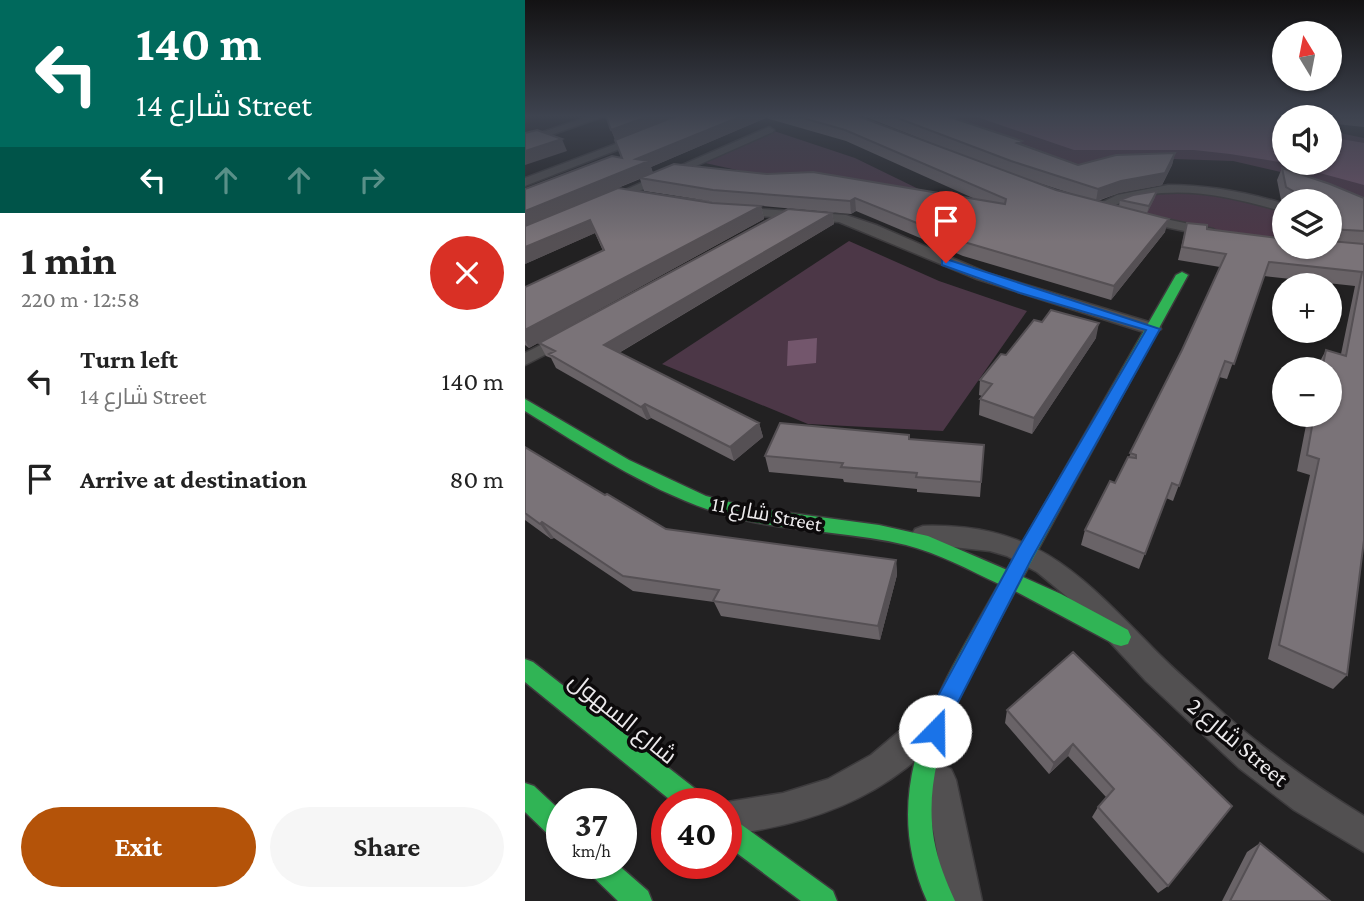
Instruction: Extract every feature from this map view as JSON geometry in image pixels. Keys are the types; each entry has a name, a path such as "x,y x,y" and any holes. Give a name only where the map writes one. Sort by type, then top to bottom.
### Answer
{"street":[{"path":"525,182 588,158"},
{"path":"600,204 705,158"},
{"path":"1099,207 1136,192 1201,189 1258,198 1272,203"},
{"path":"623,194 651,200"},
{"path":"1085,204 1225,235"},
{"path":"716,209 824,215 856,222 982,276 1153,329"},
{"path":"765,227 788,214"},
{"path":"940,901 929,871 919,811 920,790 940,715 1025,552 1182,275"},
{"path":"525,360 578,331"},
{"name":"شارع 11 Street","path":"525,404 659,481 703,501 755,516 907,537 979,540 1003,544 1025,552"},
{"name":"شارع 11 Street","path":"907,537 949,551 1011,580"},
{"name":"شارع 2 Street","path":"1025,552 1066,579 1121,637 1251,758 1364,835"},
{"name":"شارع 2 Street","path":"1011,580 1076,611 1121,637"},
{"name":"شارع السهول","path":"525,668 674,788"},
{"path":"742,817 768,815 824,799 874,773 910,746 940,715"},
{"path":"930,748 946,806 964,901"},
{"path":"525,795 546,815"},
{"path":"742,841 823,901"},
{"path":"614,879 638,901"}],"shaded area":[{"path":"716,158 855,158 937,198 755,174 705,163"},
{"path":"1051,158 1143,158 1073,167"},
{"path":"1144,158 1272,158 1272,170 1233,161"},
{"path":"1342,158 1364,158 1364,198 1294,175 1342,175"},
{"path":"1342,158 1364,158 1364,185 1327,175 1342,175"},
{"path":"1201,189 1272,205 1272,241 1136,217 1099,207 1137,192"},
{"path":"849,241 939,281 1027,311 943,431 808,424 662,364"},
{"path":"817,338 816,363 787,366 788,341"}],"building":[{"path":"607,158 638,158 636,159 649,161 525,211 525,189"},
{"path":"910,158 971,158 1056,190 1169,219 1114,286 964,242 855,198 850,201 713,190 640,178 674,164 767,174 813,172 1005,204 1006,199"},
{"path":"1003,158 1059,158 1078,165 1104,158 1172,158 1165,173 1121,181 1098,189"},
{"path":"1283,175 1303,175 1330,184 1364,198 1364,231 1342,230 1342,189 1286,187"},
{"path":"618,188 712,203 761,206 525,330 525,287 604,250 590,220 525,247 525,226"},
{"path":"1157,191 1149,206 1120,200 1133,195"},
{"path":"788,209 832,213 604,345 759,423 730,447 645,404 641,407 549,354 555,351 539,343"},
{"path":"1187,223 1207,225 1207,229 1272,237 1272,259 1342,259 1342,242 1364,244 1364,540 1347,675 1279,645 1319,459 1307,455 1312,427 1342,427 1342,357 1325,357 1326,350 1346,356 1362,272 1269,262 1234,364 1225,361 1179,486 1172,483 1145,554 1085,530 1110,481 1115,483 1128,457 1136,458 1136,455 1130,453 1226,254 1182,247"},
{"path":"1051,310 1099,323 1034,418 980,399 992,384 980,380 1001,354 1006,355 1034,320 1042,322"},
{"path":"780,423 984,445 981,482 916,477 917,473 841,467 843,463 765,456"},
{"path":"525,447 666,529 896,560 878,626 713,601 719,590 623,576 525,513"},
{"path":"1073,652 1232,806 1168,886 1098,807 1114,789 1073,744 1054,763 1007,710"},
{"path":"1260,843 1330,901 1230,901"}],"traffic: fast":[{"path":"941,901 928,870 919,821 920,788 936,727 978,641 1182,275"},
{"path":"525,404 623,464 674,490 753,515 879,532 928,543 1054,600 1121,637"},
{"path":"525,669 674,788"},
{"path":"525,795 546,815"},
{"path":"742,841 823,901"},
{"path":"614,879 638,901"}],"route":[{"path":"935,731 940,715 1025,552 1153,329 946,263"}]}
